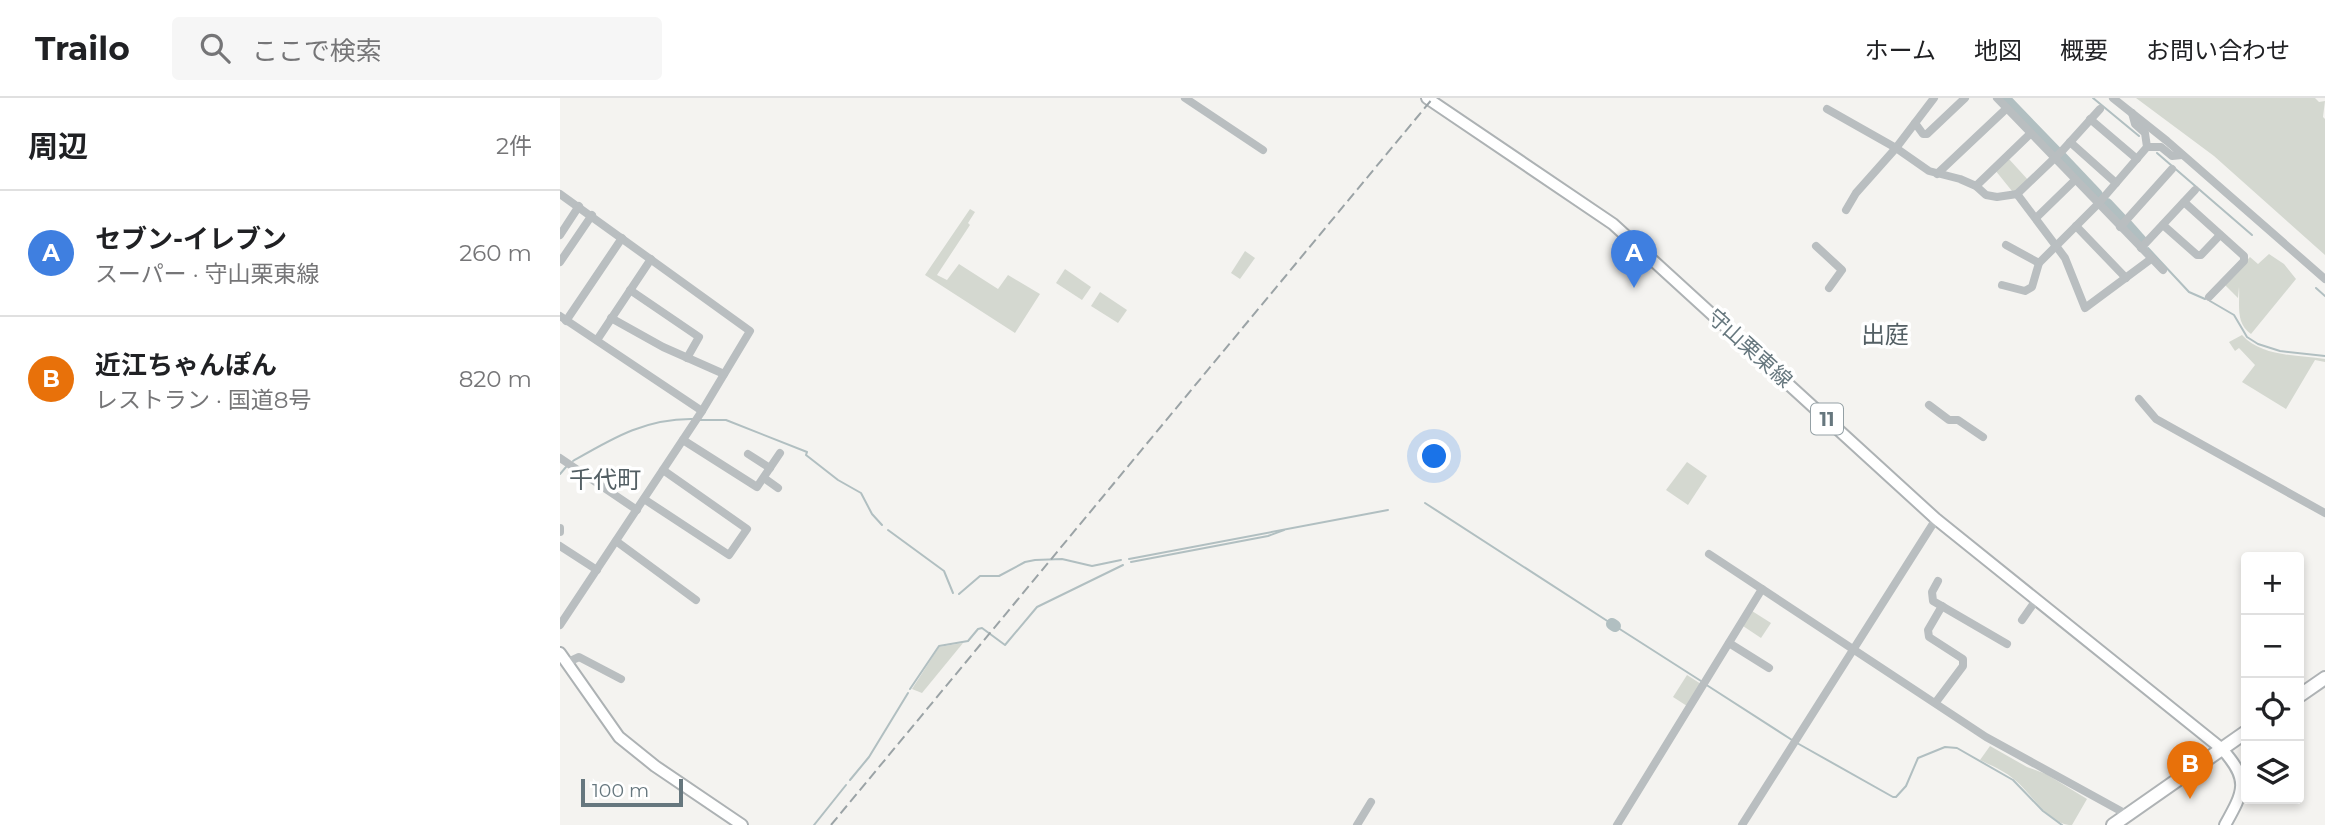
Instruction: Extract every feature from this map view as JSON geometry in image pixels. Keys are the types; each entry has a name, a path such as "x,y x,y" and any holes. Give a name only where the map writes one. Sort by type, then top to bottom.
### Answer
{"highway":[{"path":"2304,693 2325,678"},
{"path":"2113,825 2241,736"}],"main road":[{"name":"守山栗東線","path":"1427,98 1613,223 1936,519 2222,749 2239,769 2243,786 2240,798 2225,825"},
{"path":"563,658 619,737 655,766 742,825"}],"street":[{"path":"1185,98 1263,150"},
{"path":"1846,210 1856,193 1896,148 1934,98"},
{"path":"1915,122 1923,134 1927,134 1965,98"},
{"path":"1997,98 2163,270"},
{"path":"2113,98 2325,279"},
{"path":"1937,174 2007,108"},
{"path":"1827,109 1896,148 1921,167 1937,174 1960,178 1986,195 1997,197 2017,194 2100,109"},
{"path":"2001,285 2025,291 2032,288 2039,263 2098,204 2147,147 2145,133 2135,124 2132,113"},
{"path":"2090,119 2137,159"},
{"path":"1976,186 2031,133"},
{"path":"2070,142 2116,183"},
{"path":"2147,147 2161,147 2172,156 2182,155"},
{"path":"2120,227 2172,169"},
{"path":"2036,218 2076,180"},
{"path":"2141,248 2195,190"},
{"path":"560,194 750,331 702,411 560,625"},
{"path":"2017,194 2065,258 2085,308 2151,258"},
{"path":"2184,202 2244,256 2244,261 2209,297"},
{"path":"560,235 579,206"},
{"path":"560,262 592,215"},
{"path":"2163,225 2197,255 2201,255 2220,235"},
{"path":"2076,226 2126,278"},
{"path":"622,238 563,318 702,411"},
{"path":"2006,244 2039,263"},
{"path":"1816,246 1843,270 1829,288"},
{"path":"597,340 651,258"},
{"path":"630,290 699,337 687,358"},
{"path":"611,318 724,374"},
{"path":"2139,399 2155,419 2325,513"},
{"path":"1929,405 1949,420 1958,420 1983,437"},
{"path":"683,440 757,487 780,453"},
{"path":"748,454 770,468"},
{"path":"560,458 637,510"},
{"path":"644,499 729,555 747,529 663,470"},
{"path":"764,478 778,488"},
{"path":"1742,825 1936,519"},
{"path":"616,541 696,600"},
{"path":"560,546 597,570"},
{"path":"1710,554 2017,755 2127,815"},
{"path":"1938,581 1932,592 1933,600 2007,644"},
{"path":"1617,825 1762,589"},
{"path":"2022,620 2036,600"},
{"path":"1936,702 1963,666 1963,659 1929,637 1928,630 1942,606"},
{"path":"1729,643 1769,668"},
{"path":"563,658 579,657 621,678"},
{"path":"1357,825 1371,802"}],"shaded area":[{"path":"2136,98 2315,98 2319,102 2325,101 2325,255 2214,156"},
{"path":"2008,158 2029,181 2016,192 2012,191 1995,170"},
{"path":"970,209 975,212 968,223 970,225 937,275 947,280 959,264 998,289 1008,275 1040,294 1015,333 925,275"},
{"path":"1245,251 1255,258 1240,279 1231,273"},
{"path":"2269,254 2284,264 2296,279 2251,334 2240,319 2239,287 2238,298 2224,284 2250,257 2258,264"},
{"path":"1065,269 1091,287 1082,300 1056,283"},
{"path":"1100,292 1127,310 1118,323 1091,306"},
{"path":"2242,335 2250,342 2270,351 2325,359 2325,362 2315,360 2286,409 2242,382 2255,365 2239,348 2235,351 2229,342"},
{"path":"1687,462 1707,476 1688,505 1666,490"},
{"path":"1752,611 1771,623 1761,638 1743,626"},
{"path":"963,643 922,693 912,689 939,647"},
{"path":"1687,675 1701,684 1687,706 1673,697"},
{"path":"1990,746 2027,767 2046,774 2087,799 2072,825 2056,820 2011,777 1980,760"}],"waterway":[{"path":"2004,98 2056,152"},
{"path":"2093,98 2139,136"},
{"path":"2157,153 2252,235"},
{"path":"2061,157 2097,195"},
{"path":"2107,204 2122,220"},
{"path":"2127,225 2142,242"},
{"path":"2148,248 2189,292 2205,299"},
{"path":"2316,288 2325,296"},
{"path":"2210,301 2234,315 2247,337 2258,344 2280,351 2325,356"},
{"path":"573,461 630,431 660,422 694,419"},
{"path":"700,420 726,420 807,452 806,455 838,480 861,493 872,514 882,525"},
{"path":"560,474 566,467"},
{"path":"1425,503 1612,624"},
{"path":"1129,559 1388,510"},
{"path":"888,530 944,571 953,593"},
{"path":"1131,562 1268,536 1284,530"},
{"path":"959,594 980,576 999,576 1025,562 1062,559 1092,566 1121,560"},
{"path":"910,689 939,646 968,641 982,628 1005,645 1037,607 1123,565"},
{"path":"1615,626 1701,681"},
{"path":"1705,684 1792,740"},
{"path":"850,780 869,757 908,693"},
{"path":"1797,743 1893,797 1906,786 1918,758 1945,747 1957,748 2013,780 2043,811 2062,825"},
{"path":"814,825 846,785"}],"railway":[{"path":"831,825 1433,98"}],"place":[{"name":"セブン-イレブン","path":"1634,288"},
{"name":"近江ちゃんぽん","path":"2190,799"}],"district":[{"name":"出庭","path":"1885,334"},
{"name":"千代町","path":"605,479"}]}
